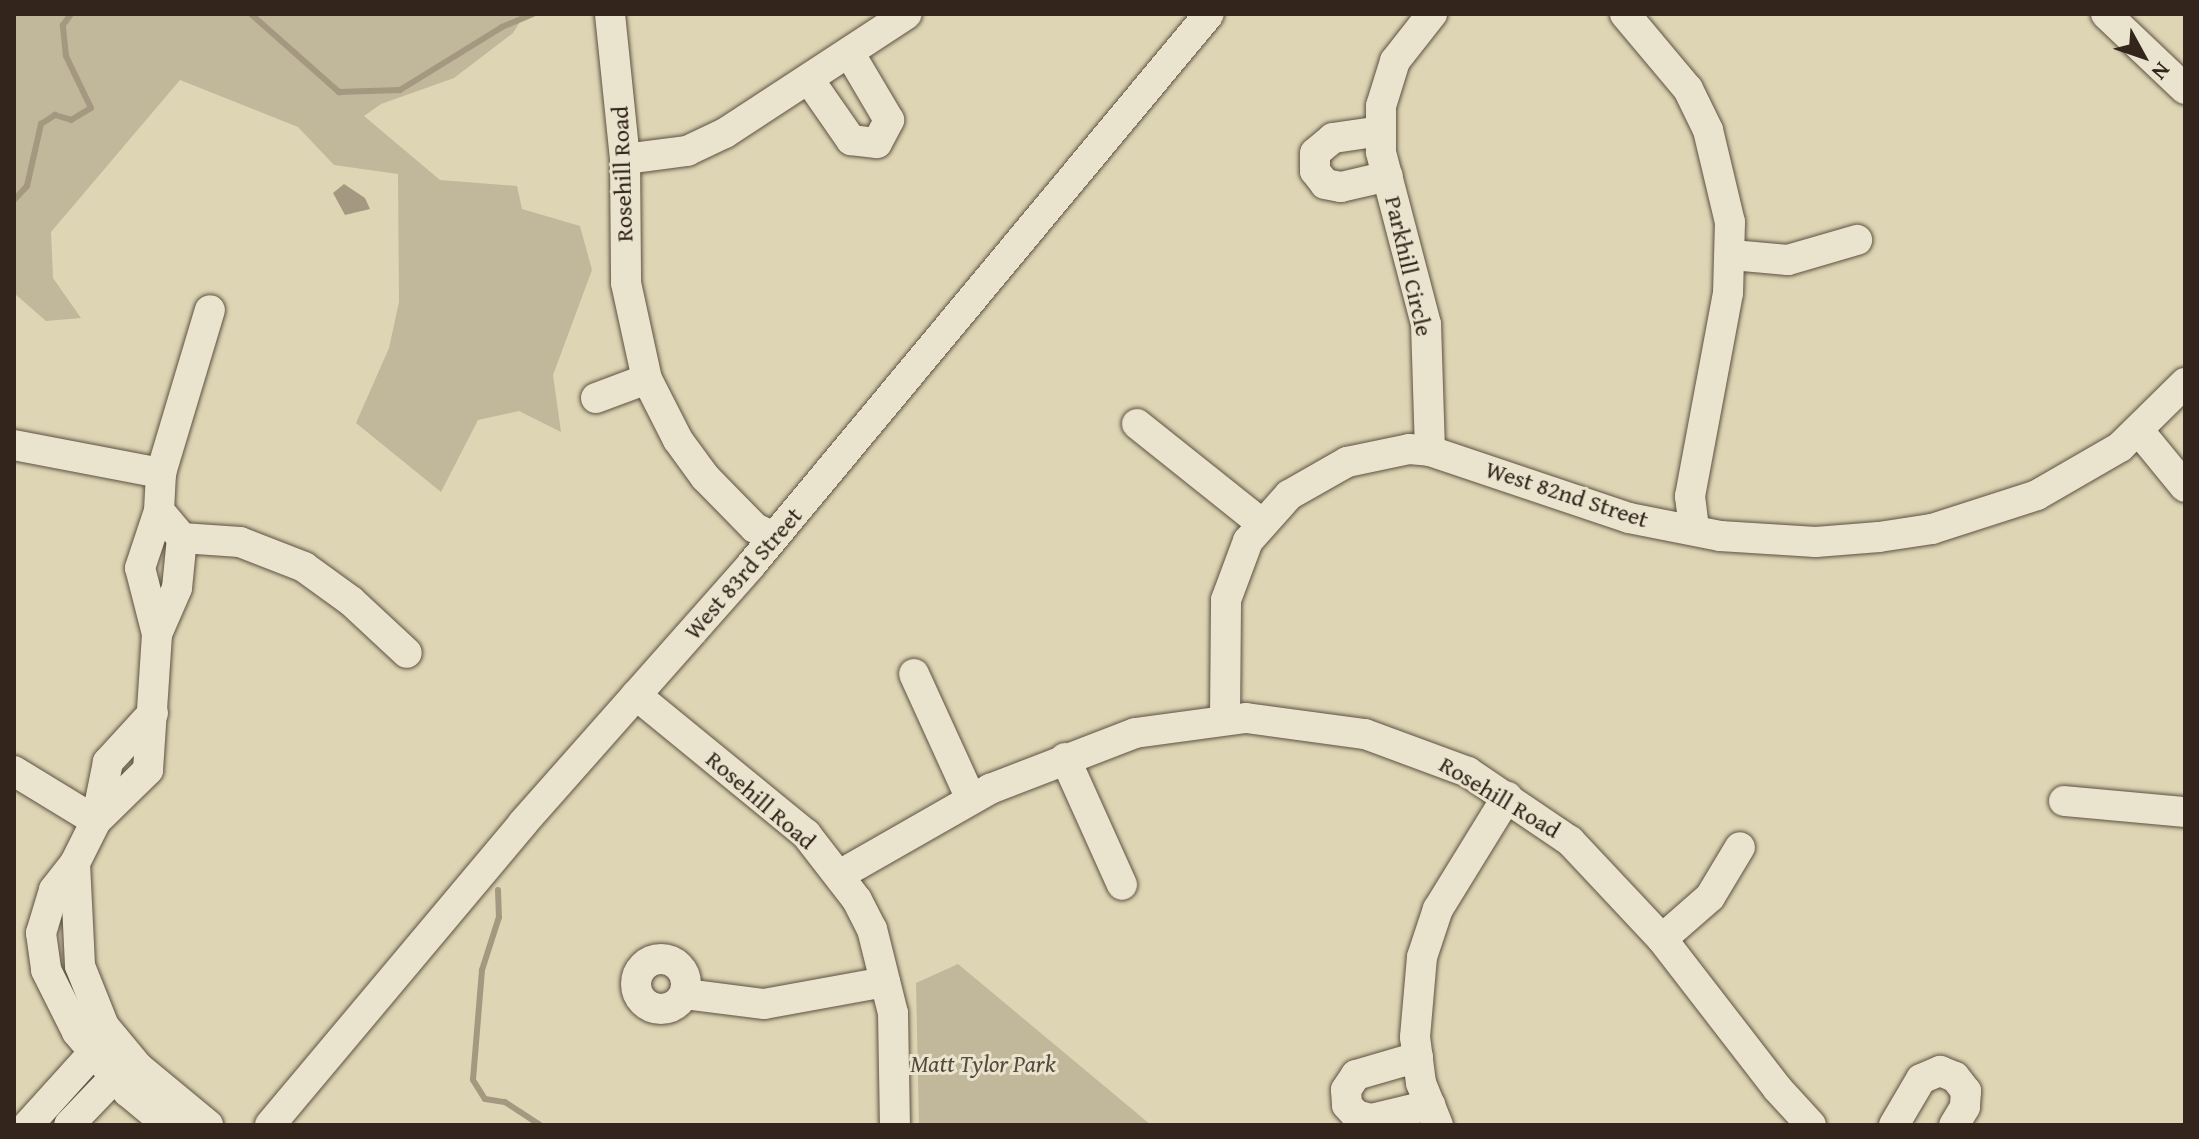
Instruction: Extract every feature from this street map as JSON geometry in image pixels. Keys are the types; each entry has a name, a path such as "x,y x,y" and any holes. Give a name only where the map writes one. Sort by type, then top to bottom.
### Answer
{"street":[{"name":"Rosehill Road","path":"610,14 625,159 626,283 647,379 678,440 705,477 755,528 772,536"},
{"path":"625,159 687,151 810,81 907,14"},
{"name":"West 83rd Street","path":"270,1125 772,536 1209,14"},
{"name":"Parkhill Circle","path":"1430,451 1426,324 1388,176 1381,131 1381,106 1395,61 1432,14"},
{"path":"1625,14 1662,52 1708,130 1723,179 1732,255 1690,496 1694,530"},
{"path":"2106,14 2185,89"},
{"path":"810,81 851,140 877,143 889,120 850,54"},
{"name":"Parkhill Circle","path":"1381,131 1333,138 1315,153 1315,171 1325,184 1341,187 1388,176"},
{"path":"1732,255 1788,260 1857,240"},
{"path":"168,1125 110,1060 104,1026 80,966 75,863 96,821 108,762 153,713 157,634 140,568 159,511 161,473 210,310"},
{"path":"596,398 647,379"},
{"name":"West 82nd Street","path":"1225,719 1226,600 1236,567 1261,523 1314,477 1347,462 1409,449 1430,451 1615,514 1694,530 1816,542 1932,529 2037,495 2083,472 2140,432 2185,383"},
{"path":"1137,424 1261,523"},
{"path":"2140,432 2185,487"},
{"path":"14,445 161,473"},
{"path":"159,511 182,538 240,542 304,567 351,601 407,653"},
{"path":"157,634 177,588 182,538"},
{"path":"914,674 971,799"},
{"name":"Rosehill Road","path":"636,695 806,834 841,874 971,799 1065,758 1135,733 1225,719 1365,734 1437,758 1507,797 1570,841 1662,939 1777,1088 1811,1125"},
{"path":"1065,758 1122,885"},
{"path":"14,771 96,821"},
{"path":"1418,1057 1356,1075 1346,1090 1347,1105 1356,1115 1371,1119 1434,1115 1418,1057 1415,997 1427,938 1438,909 1507,797"},
{"path":"2064,801 2185,812"},
{"path":"1662,939 1710,897 1740,847"},
{"path":"841,874 872,929 885,982 895,1042 895,1125"},
{"path":"685,994 764,1004 885,982"},
{"path":"28,1125 110,1060"},
{"path":"69,1125 110,1060"},
{"path":"110,1060 208,1125"},
{"path":"1894,1125 1921,1079 1940,1071 1955,1077 1966,1091 1965,1107 1954,1125"}],"green space":[{"path":"14,14 525,14 513,33 454,78 381,104 364,116 440,180 517,186 522,209 580,226 592,270 553,375 561,432 519,411 478,420 441,492 356,423 389,348 399,302 398,174 334,165 298,127 180,80 51,232 53,278 81,318 46,321 14,293"},
{"name":"Matt Tylor Park","path":"958,964 1151,1125 919,1125 916,983"}],"shaded area":[{"path":"344,184 365,198 370,209 345,215 333,193"}],"waterway":[{"path":"14,200 27,186 41,124 55,115 71,120 91,108 66,56 63,25 71,14"},
{"path":"251,14 339,92 400,90 502,27 533,14"},
{"path":"498,890 499,917 482,970 473,1080 485,1099 505,1102 540,1125"}]}
